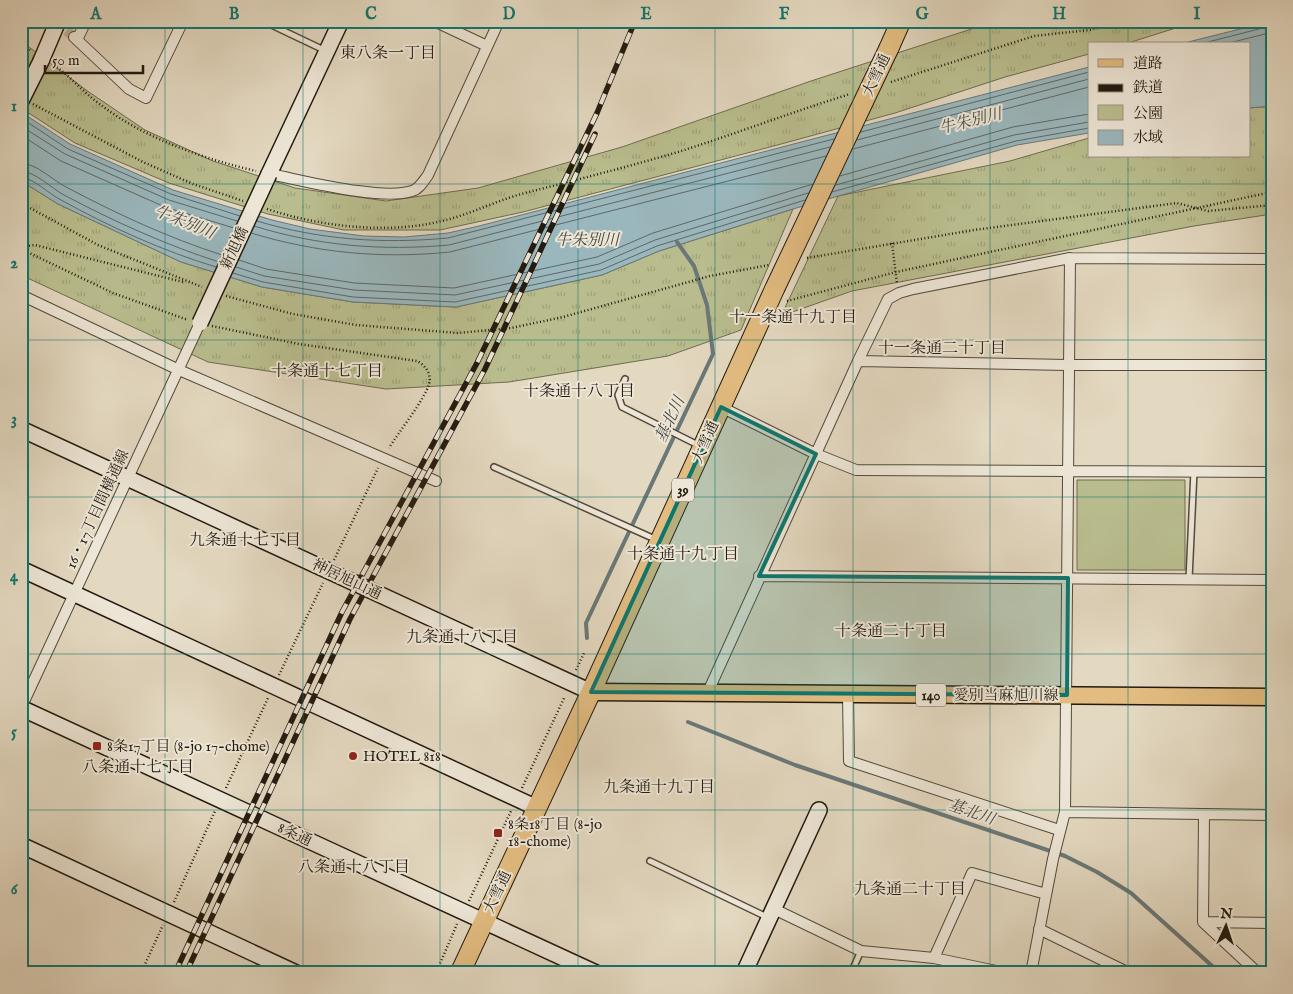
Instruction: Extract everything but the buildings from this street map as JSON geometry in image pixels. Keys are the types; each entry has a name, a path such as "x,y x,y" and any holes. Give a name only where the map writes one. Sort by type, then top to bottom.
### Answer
{"highway":[{"name":"大雪通","path":"460,973 776,288 889,48 905,22"}],"main road":[{"name":"愛別当麻旭川線","path":"591,692 1272,697"}],"street":[{"path":"24,100 58,21"},
{"path":"86,21 76,39 128,89 146,98 183,21"},
{"name":"新旭橋","path":"200,323 340,21"},
{"path":"434,21 488,46"},
{"path":"269,174 372,192 402,193 418,188 428,175 499,21"},
{"path":"1031,973 1059,830 1065,812 1070,258"},
{"path":"707,694 882,308 892,295 913,289 1070,258 1272,259"},
{"path":"21,295 179,370 436,481"},
{"name":"16・17丁目間横通線","path":"21,708 200,323"},
{"path":"858,361 1068,365 1272,365"},
{"path":"721,408 816,454 856,470 1272,472"},
{"name":"神居旭山通","path":"21,429 591,692"},
{"path":"21,569 537,808"},
{"path":"759,576 1272,580"},
{"path":"848,695 849,761 1059,830"},
{"name":"8条通","path":"21,708 596,973"},
{"path":"744,973 819,810"},
{"path":"1065,812 1272,815"},
{"path":"1204,815 1203,922 1258,973"},
{"path":"21,845 296,973"},
{"path":"934,958 972,873 1046,894"},
{"path":"772,914 861,951 934,958 1006,973"},
{"path":"1203,922 1272,924"},
{"path":"1039,929 1129,973"}],"lane":[{"path":"263,21 326,51"},
{"path":"625,380 618,394 622,407 703,447"},
{"path":"494,467 660,541"},
{"path":"1190,580 1194,471"},
{"path":"650,861 772,914"},
{"path":"851,973 861,951"}],"path":[{"path":"905,22 932,25 950,21"},
{"path":"888,83 1047,33 1089,30 1128,21"},
{"path":"41,59 63,72 100,105 145,131 191,152 269,174"},
{"path":"265,208 319,222 364,226 405,226 445,220 522,194 608,173 679,151 859,91"},
{"path":"24,100 143,162 193,184 247,202"},
{"path":"767,308 809,293 896,272 1272,192"},
{"path":"21,203 98,245 210,290"},
{"path":"806,258 892,243 1177,203 1208,211 1272,205"},
{"path":"892,243 897,284"},
{"path":"24,250 27,246 35,245 193,284"},
{"path":"219,294 293,314 338,322 458,333 511,328 563,316 710,276 777,264"},
{"path":"141,973 220,800 383,457 424,397 430,384 426,368 418,361"}],"highlighted area":[{"path":"721,407 816,454 759,576 1068,578 1067,695 591,692"}],"green space":[{"path":"996,21 1198,21 1131,42 1088,42 1088,54 1005,77 895,113 523,212 440,230 344,230 268,214 169,183 75,143 21,108 21,41 86,90 145,130 213,161 295,188 386,201 478,188 622,147 811,81"},
{"path":"1272,106 1272,214 1194,226 852,291 781,316 838,196 1010,161 1088,138 1088,158 1250,158 1250,108"},
{"path":"21,181 58,204 181,262 262,287 353,302 456,307 602,275 659,251 793,209 741,330 668,356 509,382 386,389 208,362 21,275"},
{"path":"1077,480 1185,480 1185,570 1077,570"}],"water":[{"path":"1272,21 1272,106 1250,108 1250,42 1188,42"},
{"name":"牛朱別川","path":"1088,67 1088,133 1017,145 793,209 659,251 602,275 456,307 353,302 262,287 181,262 58,204 21,181 21,112 70,144 173,190 272,220 310,229 364,236 404,237 448,233"}],"waterway":[{"name":"基北川","path":"587,638 586,623 713,354 707,305 694,266 677,242"},
{"name":"基北川","path":"688,722 795,765 1065,856 1097,872 1131,893 1220,973"}],"tunnel":[{"path":"55,21 74,37"}],"railway":[{"path":"175,973 342,612 477,363 597,113 635,21"},
{"path":"186,973 350,619 485,369 595,134"}],"place":[{"name":"8条17丁目 (8-jo 17-chome)","path":"97,746"},
{"name":"HOTEL 818","path":"353,756"},
{"name":"8条18丁目 (8-jo 18-chome)","path":"498,833"}],"district":[{"name":"東八条一丁目","path":"388,52"},
{"name":"十一条通十九丁目","path":"793,316"},
{"name":"十一条通二十丁目","path":"942,347"},
{"name":"十条通十七丁目","path":"327,370"},
{"name":"十条通十八丁目","path":"579,390"},
{"name":"九条通十七丁目","path":"245,539"},
{"name":"十条通十九丁目","path":"683,553"},
{"name":"十条通二十丁目","path":"891,630"},
{"name":"九条通十八丁目","path":"462,636"},
{"name":"八条通十七丁目","path":"138,766"},
{"name":"九条通十九丁目","path":"659,786"},
{"name":"八条通十八丁目","path":"354,866"},
{"name":"九条通二十丁目","path":"910,888"}]}
